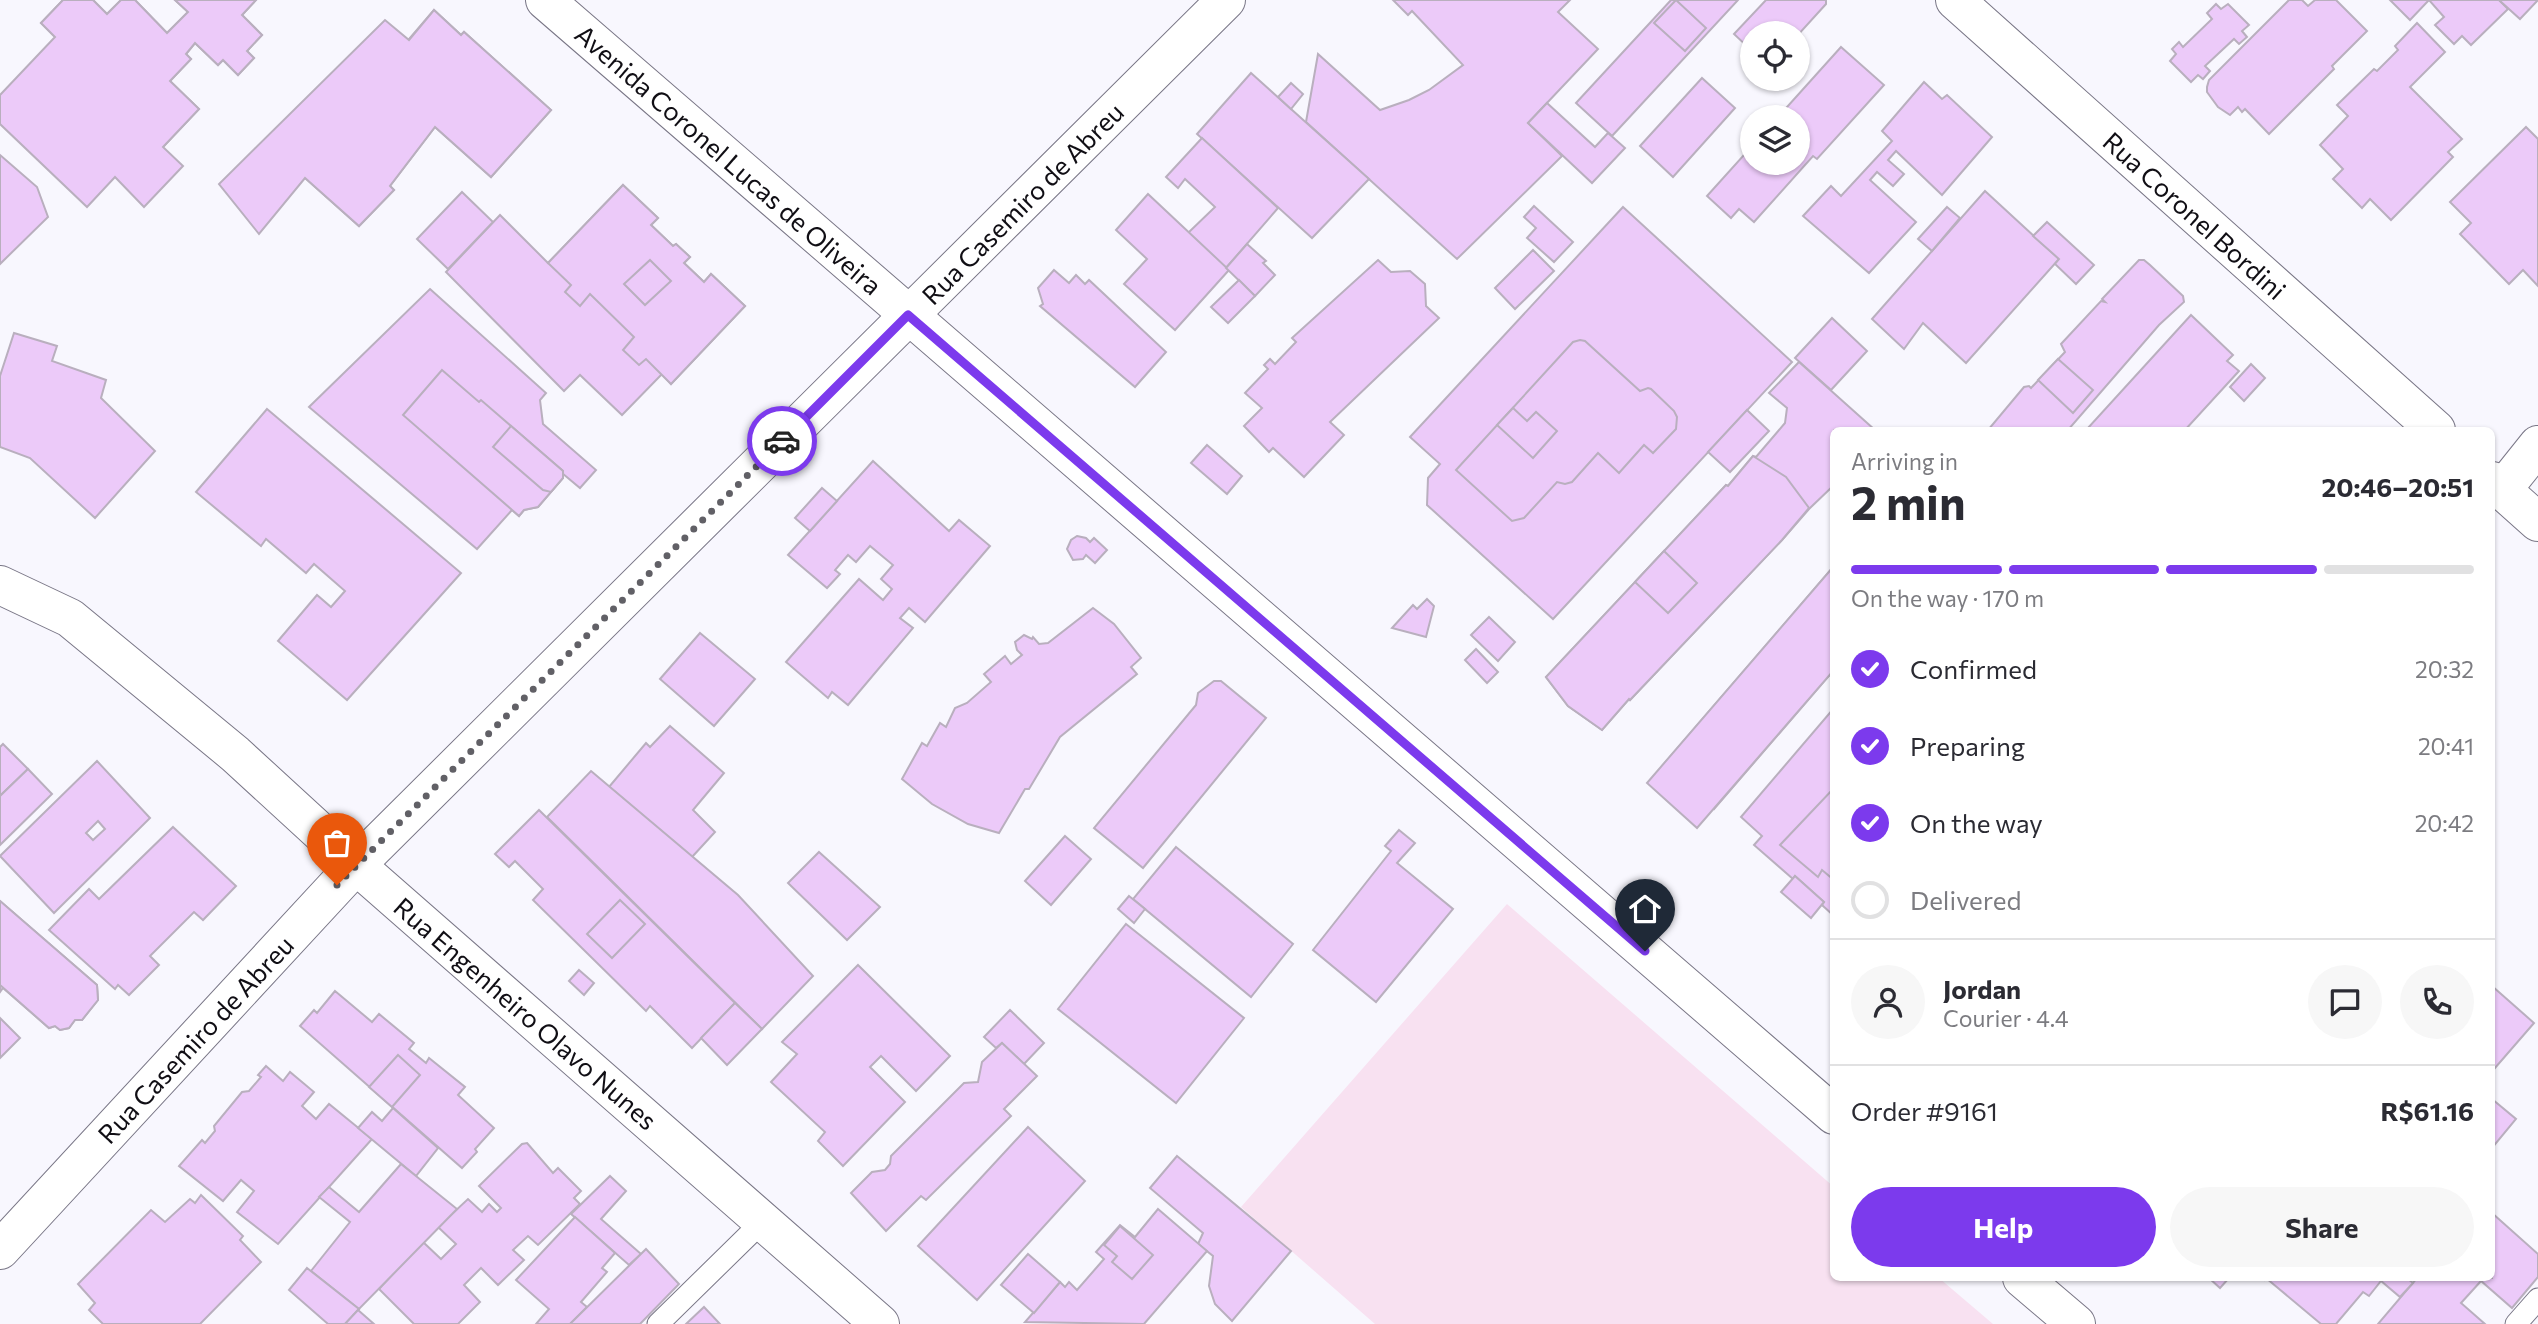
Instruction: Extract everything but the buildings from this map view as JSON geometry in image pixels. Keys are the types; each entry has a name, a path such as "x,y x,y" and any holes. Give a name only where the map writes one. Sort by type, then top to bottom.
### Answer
{"street":[{"name":"Avenida Coronel Lucas de Oliveira","path":"545,0 1830,1112"},
{"name":"Rua Casemiro de Abreu","path":"0,1250 356,865 1226,0"},
{"name":"Rua Coronel Bordini","path":"1955,0 2433,427"},
{"path":"2538,445 2497,485 2538,522"},
{"name":"Rua Engenheiro Olavo Nunes","path":"0,585 71,618 235,754 356,865 880,1324"},
{"path":"2026,1281 2076,1324"}],"lane":[{"path":"658,1324 763,1221"},
{"path":"2516,1324 2538,1299"}],"shaded area":[{"path":"1507,904 1830,1184 1830,1281 1943,1281 1993,1324 1375,1324 1241,1207"}],"way so far":[{"path":"337,885 782,441"}],"route":[{"path":"782,441 908,315 1645,951"}]}
